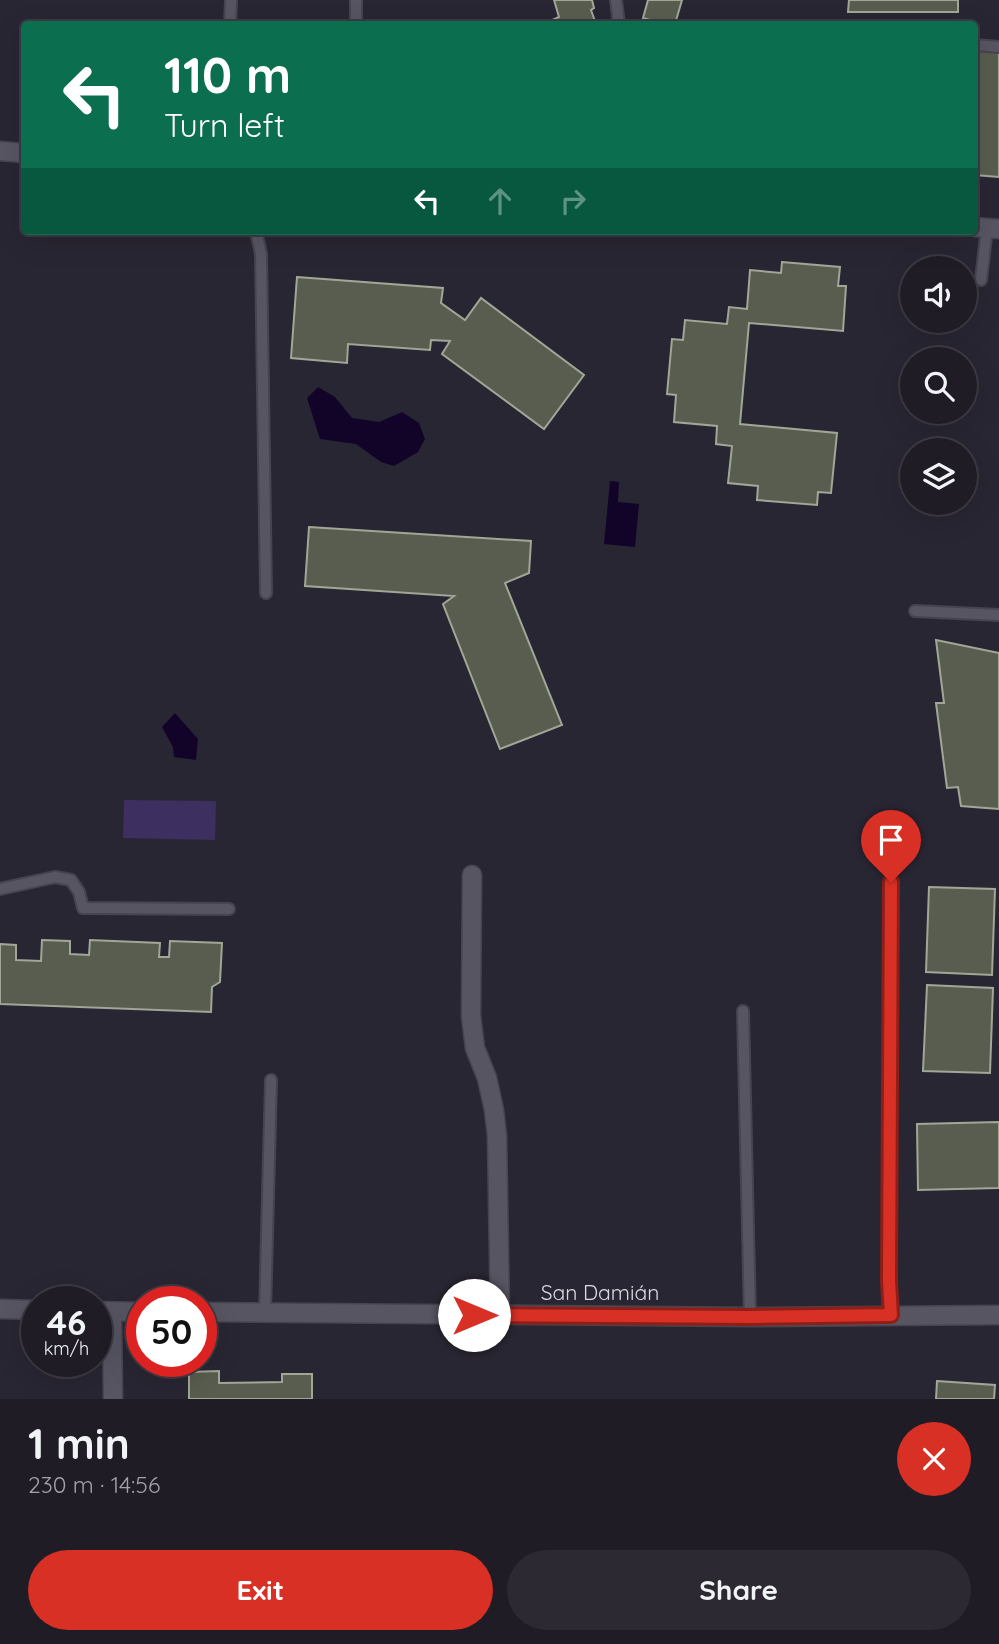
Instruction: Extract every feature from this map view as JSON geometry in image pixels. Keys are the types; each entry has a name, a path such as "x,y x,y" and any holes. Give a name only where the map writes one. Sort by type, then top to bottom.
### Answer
{"main road":[{"path":"0,151 21,153"},
{"path":"472,875 471,1016 475,1048 487,1078 497,1136 500,1315"},
{"path":"0,1309 21,1310"},
{"name":"San Damián","path":"217,1312 750,1317 999,1315"},
{"path":"111,1377 113,1399"}],"lane":[{"path":"230,21 231,0"},
{"path":"356,0 356,21"},
{"path":"616,0 619,21"},
{"path":"978,46 999,47"},
{"path":"981,280 987,228"},
{"path":"257,235 261,254 266,593"},
{"path":"915,611 999,615"},
{"path":"0,889 55,877 71,880 79,892 83,908 229,909"},
{"path":"891,882 891,1315"},
{"path":"743,1011 750,1317"},
{"path":"265,1313 271,1080"}],"shaded area":[{"path":"318,387 335,397 352,418 379,422 402,412 419,423 425,439 418,452 394,466 381,462 356,444 320,439 307,398"},
{"path":"610,481 619,482 618,502 639,504 635,547 604,544"},
{"path":"175,713 198,739 196,760 174,757 173,747 162,727"},
{"path":"124,800 216,801 215,840 123,838"}],"building":[{"path":"554,0 592,0 594,8 591,10 595,21 550,21 559,17"},
{"path":"648,0 682,0 676,21 650,21 643,18"},
{"path":"849,0 958,0 958,12 848,12"},
{"path":"978,47 999,49 999,177 978,175"},
{"path":"782,262 840,267 838,286 846,286 843,331 749,323 740,424 837,433 831,493 818,492 817,505 757,500 758,486 728,483 732,446 716,444 717,426 674,422 676,395 667,394 672,339 683,340 685,320 727,324 729,307 747,309 750,270 781,273"},
{"path":"297,277 443,288 441,303 465,320 481,298 584,375 544,429 442,354 450,341 431,340 430,350 348,344 347,363 291,358"},
{"path":"309,527 531,541 529,573 505,583 562,725 500,749 443,604 454,596 305,586"},
{"path":"936,640 999,653 999,809 961,806 958,787 947,788 936,703 944,703"},
{"path":"929,887 995,889 992,975 926,972"},
{"path":"42,940 70,941 70,954 89,955 90,940 160,943 159,957 169,957 170,941 222,943 220,982 212,987 211,1012 0,1004 0,944 16,945 16,960 41,961"},
{"path":"927,985 993,988 990,1073 923,1071"},
{"path":"999,1122 999,1188 918,1190 917,1124"},
{"path":"217,1371 219,1383 282,1382 282,1374 312,1374 312,1399 189,1399 189,1377 217,1377"},
{"path":"937,1381 995,1385 994,1399 936,1399"}],"route":[{"path":"474,1315 891,1315 891,882"}]}
